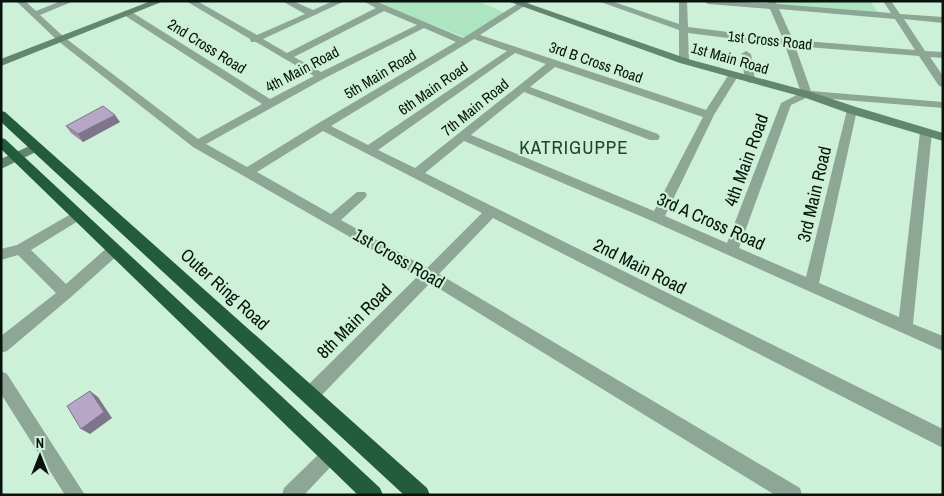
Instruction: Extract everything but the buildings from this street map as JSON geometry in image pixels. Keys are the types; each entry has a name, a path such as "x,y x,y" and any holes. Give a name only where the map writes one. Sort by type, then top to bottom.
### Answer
{"highway":[{"name":"Outer Ring Road","path":"1,115 420,495"},
{"path":"1,142 373,495"}],"street":[{"name":"1st Cross Road","path":"20,1 61,39 197,144 428,275 793,495"},
{"path":"34,14 70,1"},
{"path":"1,63 160,1"},
{"path":"190,1 254,40 321,76"},
{"path":"286,1 313,14"},
{"path":"254,40 341,1"},
{"path":"367,1 464,42"},
{"name":"1st Main Road","path":"510,1 525,3 684,61 733,76 807,94 852,110 943,137"},
{"name":"1st Cross Road","path":"602,1 692,30 789,43 943,55"},
{"path":"683,1 685,28 684,61"},
{"path":"708,1 771,4 899,18 943,20"},
{"path":"888,1 943,84"},
{"name":"5th Main Road","path":"247,173 525,3"},
{"path":"771,4 789,43 807,94 943,105"},
{"path":"286,57 383,8"},
{"name":"2nd Cross Road","path":"127,14 270,104"},
{"name":"4th Main Road","path":"197,144 321,76 424,25"},
{"name":"3rd B Cross Road","path":"473,36 709,116"},
{"name":"6th Main Road","path":"369,150 514,50"},
{"path":"746,54 750,80"},
{"name":"7th Main Road","path":"416,174 554,63"},
{"path":"657,218 709,116 733,76"},
{"path":"523,88 654,137"},
{"name":"4th Main Road","path":"731,250 786,103 807,94"},
{"name":"3rd Main Road","path":"811,286 852,110"},
{"name":"2nd Main Road","path":"321,126 943,439"},
{"path":"905,328 926,132"},
{"name":"3rd A Cross Road","path":"463,136 731,250 943,344"},
{"path":"1,165 36,147"},
{"path":"332,220 361,195"},
{"name":"8th Main Road","path":"310,395 491,212"},
{"path":"1,255 22,249 78,216"},
{"path":"22,249 66,293"},
{"path":"1,346 66,293 114,250"},
{"path":"1,379 76,495"},
{"path":"291,495 331,454"}],"green space":[{"path":"372,1 478,1 505,13 464,37"},
{"path":"776,1 870,1 879,14 777,5"}],"district":[{"name":"KATRIGUPPE","path":"574,147"}]}
